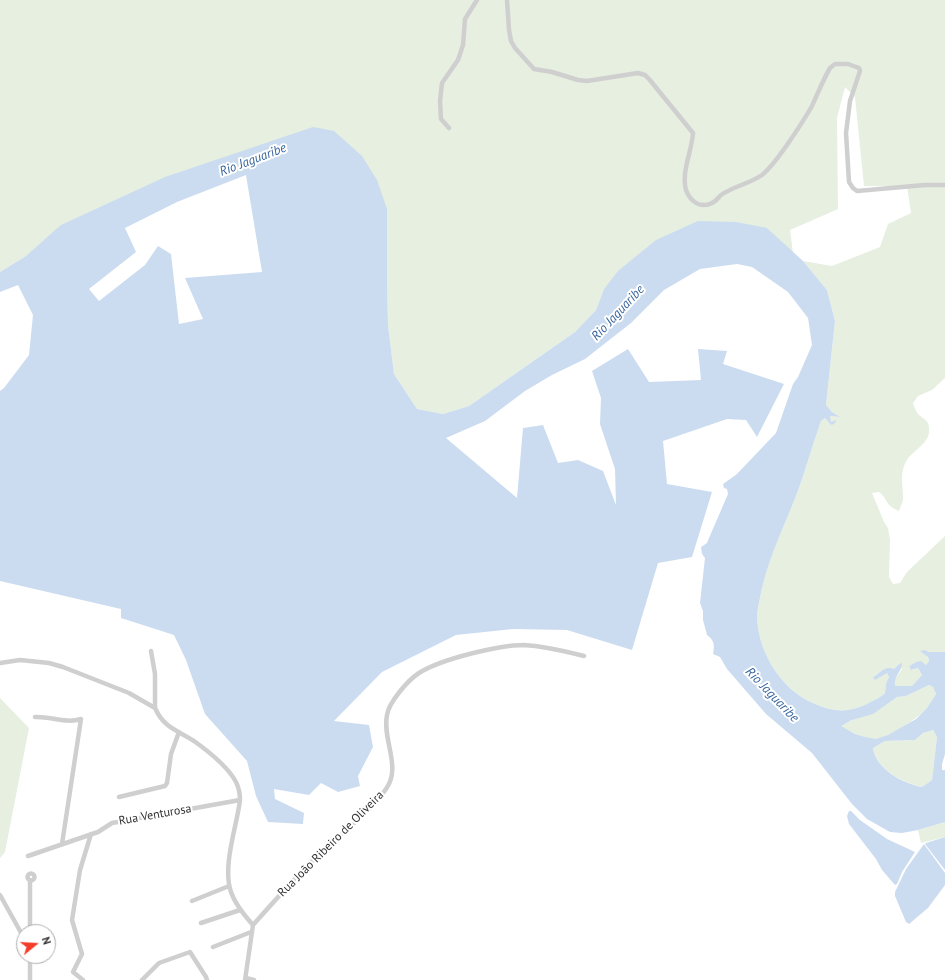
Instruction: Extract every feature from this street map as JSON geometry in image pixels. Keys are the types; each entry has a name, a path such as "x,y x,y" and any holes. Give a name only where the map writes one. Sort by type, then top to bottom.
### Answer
{"street":[{"path":"449,128 441,119 440,101 442,83 458,60 463,45 466,19 477,0"},
{"path":"507,0 511,41 515,48 534,69 587,81 638,73 645,75 649,79 693,133 685,181 686,190 694,202 699,205 712,203 736,187 762,175 770,167 812,106 830,68 835,64 855,65 859,68 860,72 847,113 847,170 848,182 853,188 858,191 925,185 945,185"},
{"name":"Rua João Ribeiro de Oliveira","path":"253,925 305,868 368,811 385,791 392,777 393,770 389,751 387,715 395,699 408,682 417,674 449,660 492,648 524,645 565,651 584,656"},
{"path":"151,651 155,674 155,708"},
{"path":"0,662 20,660 49,663 129,693 155,708 166,725 206,750 236,781 240,800 228,865 229,886 240,910 253,925 245,979 254,980"},
{"path":"34,717 48,717 68,721 81,719 62,844"},
{"path":"119,797 165,786 167,783 171,754 179,732"},
{"name":"Rua Venturosa","path":"28,856 98,832 112,823 240,800"},
{"path":"83,980 73,972 82,954 72,920 80,870 91,834"},
{"path":"30,880 30,924"},
{"path":"192,901 229,886"},
{"path":"0,895 16,924"},
{"path":"201,923 240,910"},
{"path":"213,947 252,932"},
{"path":"142,980 159,963 190,952 206,976 207,980"},
{"path":"30,964 30,980"}],"green space":[{"path":"0,0 945,0 945,378 932,390 918,396 913,403 918,414 928,423 929,433 925,442 907,460 903,469 903,500 899,511 888,504 879,492 872,493 888,528 890,540 889,577 893,584 900,583 907,572 945,536 945,652 929,652 925,650 929,661 926,665 916,662 909,666 912,670 918,668 922,675 912,686 895,687 894,681 902,669 899,664 894,669 881,671 873,677 881,676 887,673 889,677 886,683 885,693 881,696 861,707 848,710 835,710 822,707 809,701 786,683 776,672 769,660 758,631 757,612 765,576 774,549 796,496 821,421 825,418 831,425 836,421 831,422 830,416 839,417 826,405 835,321 827,290 803,261 832,266 880,247 888,224 911,213 907,186 864,186 855,97 845,87 837,118 838,209 790,230 793,253 767,228 604,289 596,310 575,332 469,406 443,414 417,409 394,374 388,325 387,279 334,131 26,256 0,272"},
{"path":"929,685 933,687 936,694 928,707 911,722 895,732 875,739 857,734 840,726 886,704 897,697 906,696"},
{"path":"0,698 29,728 5,852 0,858"},
{"path":"933,730 937,737 932,780 922,787 906,782 892,774 885,769 875,756 873,748 885,741 915,740 923,733"},
{"path":"945,822 945,837 921,843 918,830"}],"water":[{"name":"Rio Jaguaribe","path":"313,127 334,131 362,156 377,180 387,209 388,325 394,374 417,409 443,414 469,406 575,332 596,310 604,289 618,271 656,240 698,221 736,222 767,228 803,261 827,290 835,321 826,405 832,412 840,417 830,416 831,422 837,420 831,425 825,418 821,421 796,496 765,576 757,612 760,637 766,655 772,666 780,678 790,688 808,701 828,709 835,710 854,709 877,699 885,693 886,683 889,677 887,673 875,680 873,677 883,670 888,668 894,669 902,663 901,669 895,680 895,686 912,686 922,675 918,668 911,670 909,666 921,661 926,665 929,661 928,657 920,651 945,652 945,754 942,770 945,770 945,822 902,833 890,832 867,819 852,804 812,753 766,714 727,669 720,657 713,654 713,643 707,635 703,620 703,611 700,603 705,558 702,554 701,547 707,543 728,494 727,489 724,488 723,484 737,474 776,433 793,384 798,377 812,345 808,318 788,292 752,267 737,264 700,269 664,290 631,323 585,359 552,375 525,391 485,421 446,438 517,498 523,428 543,425 558,463 578,460 603,471 616,505 615,469 600,424 601,398 592,371 628,349 649,382 701,380 698,349 727,351 723,364 784,384 757,437 746,420 727,419 663,441 667,484 712,492 692,557 658,563 632,650 567,630 513,629 456,635 382,672 334,721 369,725 373,747 358,776 360,786 338,792 321,783 309,795 274,789 275,799 304,813 303,824 268,822 256,796 247,761 205,714 186,660 174,635 121,618 121,609 0,581 0,391 4,388 29,355 33,315 18,285 0,292 0,272 26,256 61,225 165,177","holes":["246,175 262,272 185,278 203,319 179,324 171,254 158,246 145,265 99,301 89,289 136,252 125,228 177,202","929,685 933,687 936,694 927,708 916,719 888,735 876,739 865,737 855,734 841,726 852,720 873,714 897,697 906,696","933,730 937,737 932,780 922,787 906,782 891,774 879,762 875,756 873,748 885,741 915,740 923,733"]},
{"path":"849,811 887,839 915,852 902,872 897,884 895,885 882,870 876,859 849,824 847,816"},
{"path":"945,837 945,870 925,844"},
{"path":"924,844 945,873 945,885 928,908 909,924 906,922 895,896 895,892 906,869"}]}
